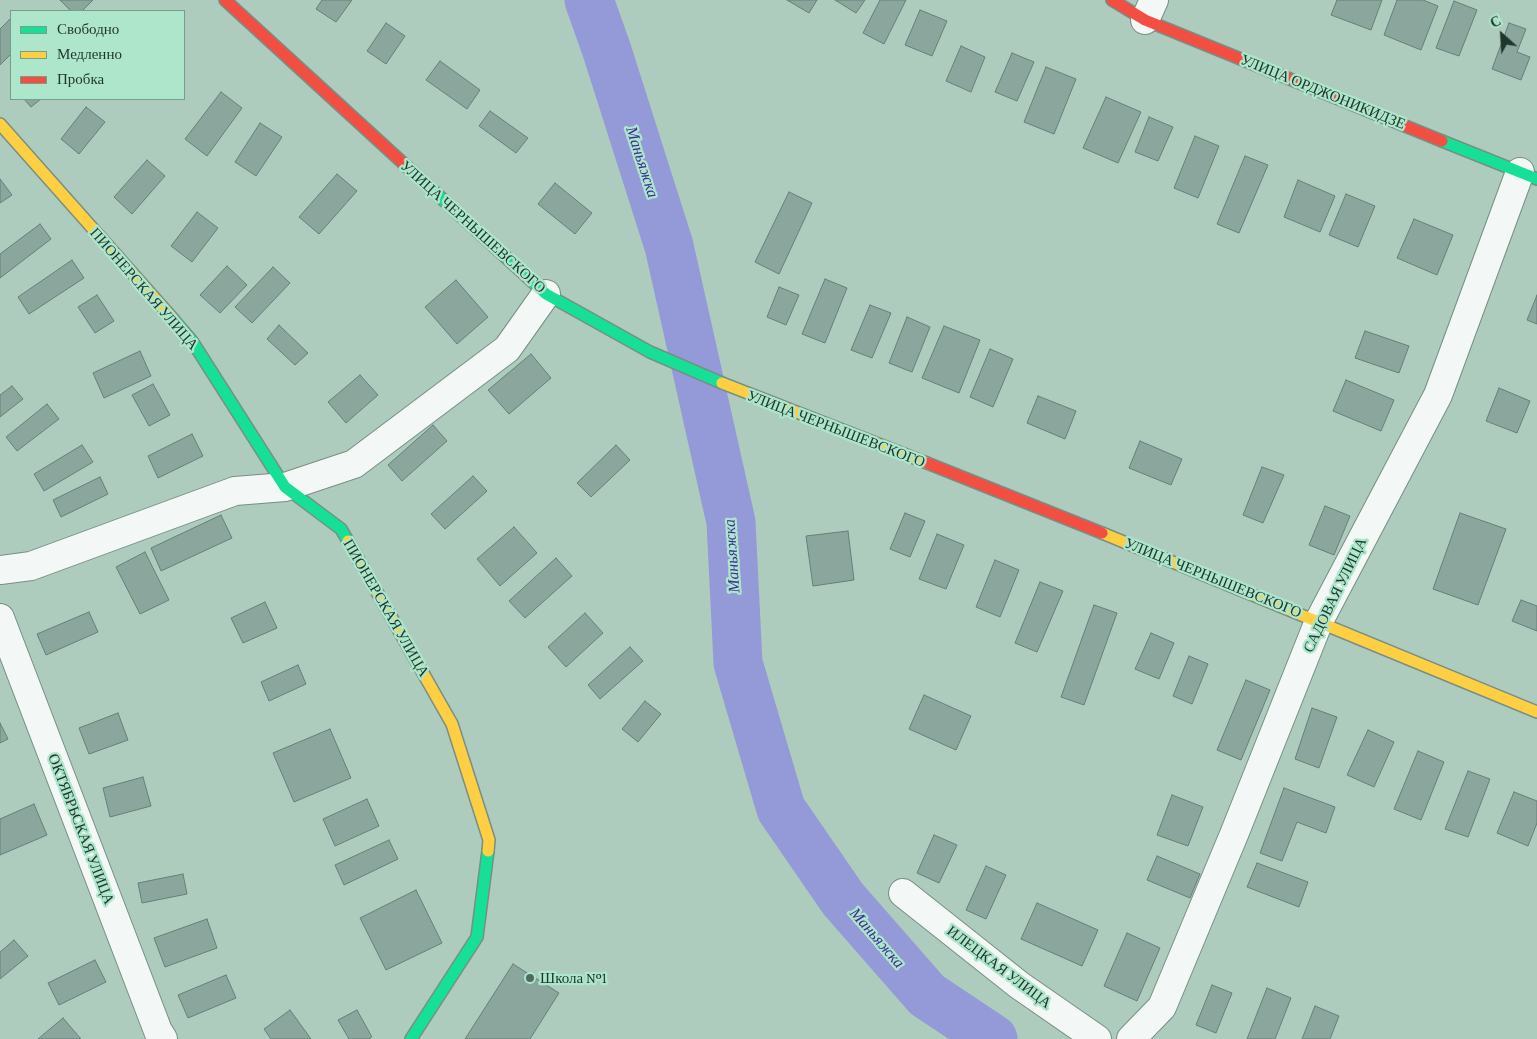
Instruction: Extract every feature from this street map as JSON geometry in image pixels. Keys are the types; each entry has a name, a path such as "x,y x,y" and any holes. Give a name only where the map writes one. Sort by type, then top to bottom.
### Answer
{"street":[{"name":"УЛИЦА ЧЕРНЫШЕВСКОГО","path":"225,0 546,294 650,352 745,393 1007,494 1537,712"},
{"name":"УЛИЦА ОРДЖОНИКИДЗЕ","path":"1112,0 1149,10 1529,176"},
{"name":"ПИОНЕРСКАЯ УЛИЦА","path":"0,124 192,341 285,487 341,529 452,724 489,840 477,937 411,1039"},
{"name":"САДОВАЯ УЛИЦА","path":"1130,1039 1162,1007 1235,832 1319,621 1438,395 1529,176"},
{"path":"0,570 31,566 235,491 285,487 354,464 507,349 546,294"},
{"name":"ОКТЯБРЬСКАЯ УЛИЦА","path":"0,618 158,1031 163,1039"},
{"name":"ИЛЕЦКАЯ УЛИЦА","path":"903,893 1019,985 1097,1039"}],"building":[{"path":"60,0 93,0 83,10 70,10"},
{"path":"322,0 352,0 336,22 316,9"},
{"path":"787,0 817,0 809,13"},
{"path":"835,0 865,0 856,13"},
{"path":"880,0 906,0 884,44 863,33"},
{"path":"1337,0 1382,0 1371,30 1331,15"},
{"path":"1397,0 1423,0 1438,6 1421,50 1384,35"},
{"path":"1454,1 1477,10 1459,56 1436,48"},
{"path":"920,10 947,21 932,56 905,45"},
{"path":"10,19 10,55 0,65 0,29"},
{"path":"386,23 405,36 386,64 367,51"},
{"path":"1509,23 1526,29 1517,52 1530,57 1521,80 1492,69"},
{"path":"961,46 985,57 971,92 946,81"},
{"path":"1012,53 1034,62 1017,101 995,92"},
{"path":"440,61 480,90 467,109 426,80"},
{"path":"1046,67 1076,79 1054,134 1024,122"},
{"path":"221,92 242,108 207,156 185,139"},
{"path":"1106,97 1141,112 1118,163 1083,148"},
{"path":"25,100 40,100 31,107"},
{"path":"86,107 105,122 79,154 61,139"},
{"path":"490,111 528,138 516,153 479,126"},
{"path":"1149,117 1173,127 1158,161 1135,152"},
{"path":"260,123 282,137 256,176 235,162"},
{"path":"1195,136 1219,146 1198,198 1174,188"},
{"path":"1245,156 1268,165 1239,233 1217,224"},
{"path":"147,160 165,176 132,214 114,197"},
{"path":"337,174 357,191 319,234 299,217"},
{"path":"0,179 12,195 0,203"},
{"path":"1298,180 1335,196 1320,232 1284,217"},
{"path":"555,183 592,213 575,234 538,204"},
{"path":"789,192 812,203 779,274 755,262"},
{"path":"1346,194 1375,206 1358,247 1329,235"},
{"path":"197,212 218,228 192,262 171,246"},
{"path":"1414,219 1453,235 1437,275 1397,258"},
{"path":"40,224 51,239 0,278 0,254"},
{"path":"72,260 84,278 29,314 18,297"},
{"path":"227,266 247,285 220,313 200,295"},
{"path":"273,267 290,283 252,323 235,307"},
{"path":"825,279 847,288 825,343 802,334"},
{"path":"456,280 488,317 457,344 425,307"},
{"path":"779,287 799,295 786,325 767,317"},
{"path":"97,295 114,321 95,333 78,307"},
{"path":"1537,295 1537,324 1527,320"},
{"path":"870,305 891,313 872,358 851,350"},
{"path":"907,317 930,327 912,372 889,363"},
{"path":"279,325 308,353 295,365 267,339"},
{"path":"944,326 980,340 959,393 922,378"},
{"path":"1365,331 1409,346 1399,373 1355,358"},
{"path":"990,349 1013,359 993,407 970,397"},
{"path":"140,351 151,376 104,398 93,373"},
{"path":"531,354 551,378 509,414 488,390"},
{"path":"360,375 378,395 346,423 328,402"},
{"path":"1346,380 1394,400 1381,431 1333,411"},
{"path":"153,384 170,415 149,426 132,395"},
{"path":"12,386 23,399 0,417 0,395"},
{"path":"1499,388 1530,401 1517,433 1486,421"},
{"path":"1038,396 1076,411 1065,439 1027,423"},
{"path":"47,404 59,419 17,451 6,437"},
{"path":"433,425 447,441 402,481 388,465"},
{"path":"192,434 203,456 158,478 148,456"},
{"path":"1140,441 1182,459 1171,485 1129,468"},
{"path":"82,445 93,462 44,491 34,474"},
{"path":"616,445 630,460 591,497 577,483"},
{"path":"1262,467 1284,475 1263,523 1243,515"},
{"path":"473,476 487,491 445,529 431,514"},
{"path":"100,477 108,494 61,517 53,500"},
{"path":"1325,506 1350,516 1334,555 1309,545"},
{"path":"905,513 925,521 910,557 890,549"},
{"path":"1460,513 1506,529 1478,605 1433,589"},
{"path":"221,515 232,538 161,571 151,548"},
{"path":"514,527 537,553 500,586 477,559"},
{"path":"848,531 854,580 813,586 806,536"},
{"path":"937,534 964,545 946,589 919,579"},
{"path":"145,552 169,600 140,614 116,567"},
{"path":"556,558 572,576 525,618 509,601"},
{"path":"995,560 1019,570 1000,617 976,607"},
{"path":"1040,582 1063,591 1037,652 1015,643"},
{"path":"1521,600 1537,606 1537,631 1512,621"},
{"path":"265,602 277,628 243,643 231,618"},
{"path":"1094,605 1117,613 1084,705 1061,697"},
{"path":"89,612 98,632 46,655 37,634"},
{"path":"585,613 603,633 566,667 548,647"},
{"path":"1151,633 1174,643 1159,679 1135,669"},
{"path":"630,647 643,661 600,699 588,685"},
{"path":"1189,656 1208,664 1192,704 1173,696"},
{"path":"298,665 306,684 269,701 261,682"},
{"path":"1246,680 1270,690 1241,760 1217,750"},
{"path":"924,695 971,716 956,750 909,729"},
{"path":"645,701 661,714 638,742 622,729"},
{"path":"1312,708 1337,717 1319,768 1295,759"},
{"path":"118,713 128,740 89,754 79,728"},
{"path":"0,723 8,739 0,743"},
{"path":"330,729 351,778 294,802 273,753"},
{"path":"1368,730 1394,742 1374,787 1347,775"},
{"path":"1418,751 1444,762 1421,820 1394,809"},
{"path":"1468,771 1490,779 1468,837 1445,829"},
{"path":"143,777 151,806 110,817 103,788"},
{"path":"1284,788 1335,807 1326,833 1297,822 1282,861 1260,853"},
{"path":"1514,792 1537,801 1537,823 1528,846 1497,833"},
{"path":"1172,795 1203,807 1188,846 1157,835"},
{"path":"367,799 379,826 335,846 323,819"},
{"path":"34,804 47,835 0,855 0,819"},
{"path":"934,835 957,845 939,883 917,873"},
{"path":"389,840 398,859 344,885 335,865"},
{"path":"1157,856 1200,874 1190,898 1147,880"},
{"path":"1257,863 1308,882 1299,907 1247,887"},
{"path":"986,866 1006,875 986,919 966,910"},
{"path":"183,874 187,894 142,903 138,883"},
{"path":"416,890 442,943 386,970 360,918"},
{"path":"1037,903 1098,930 1082,966 1021,939"},
{"path":"207,919 217,948 165,967 154,938"},
{"path":"1127,933 1160,948 1137,1001 1104,986"},
{"path":"14,940 28,956 0,979 0,952"},
{"path":"95,960 106,982 59,1005 48,983"},
{"path":"513,964 559,993 530,1039 465,1039"},
{"path":"226,975 236,998 188,1018 178,995"},
{"path":"1212,985 1232,993 1216,1033 1196,1025"},
{"path":"1267,988 1291,998 1275,1039 1247,1039"},
{"path":"1315,1006 1339,1016 1330,1039 1302,1039"},
{"path":"290,1010 311,1039 271,1039 264,1029"},
{"path":"357,1010 372,1037 368,1039 349,1039 338,1020"},
{"path":"63,1018 81,1039 38,1039"}],"waterway":[{"name":"Маньяжка","path":"589,0 669,246 731,522 738,663 781,809 843,899 927,995 993,1039"}],"traffic: fast":[{"path":"1442,141 1537,179"},
{"path":"427,185 546,294 650,352 722,383"},
{"path":"173,319 192,341 285,487 341,529 348,541"},
{"path":"411,1039 477,937 488,851"}],"traffic: slow":[{"path":"0,124 173,319"},
{"path":"722,383 927,463"},
{"path":"1102,533 1537,712"},
{"path":"348,541 452,724 489,840 488,851"}],"traffic: jam":[{"path":"225,0 427,185"},
{"path":"1112,0 1145,20 1442,141"},
{"path":"927,463 1102,533"}],"place":[{"name":"Школа №1","path":"530,978"}]}
